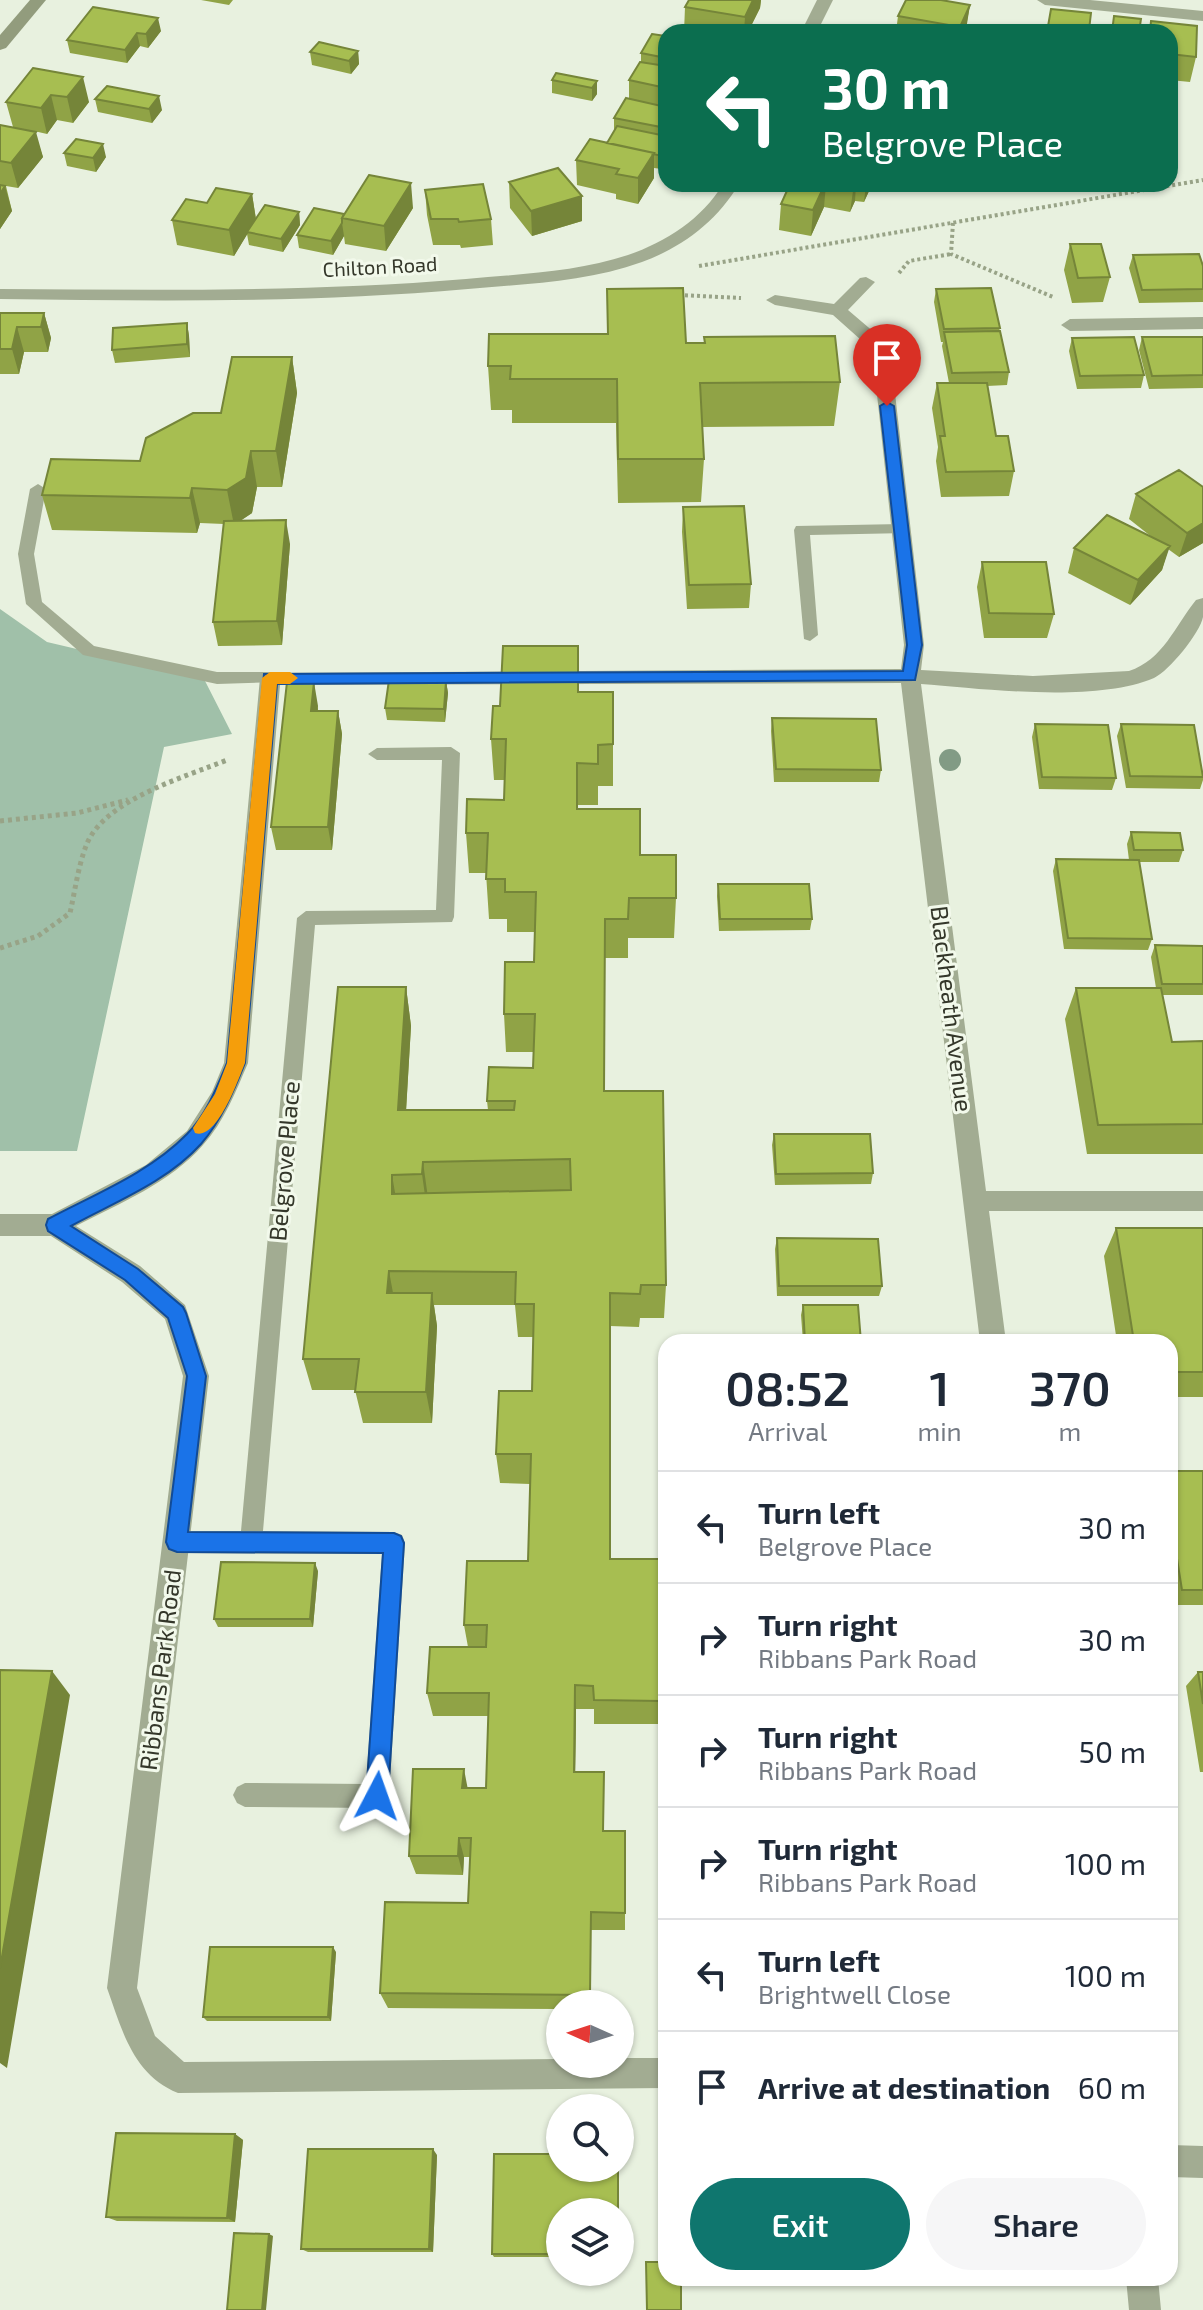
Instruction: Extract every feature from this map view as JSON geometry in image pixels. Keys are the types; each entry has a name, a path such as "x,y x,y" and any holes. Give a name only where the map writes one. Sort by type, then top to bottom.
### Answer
{"street":[{"path":"0,45 38,0"},
{"path":"813,24 825,0"},
{"path":"1045,0 1203,16"},
{"name":"Chilton Road","path":"0,294 215,296 403,289 513,279 635,258 691,229 713,212 726,192"},
{"path":"775,300 838,310 866,282"},
{"name":"Blackheath Avenue","path":"838,310 869,337 884,376 914,645 910,676 992,1334"},
{"path":"1070,325 1203,323"},
{"path":"0,1225 55,1225 155,1172 195,1138 222,1097 236,1063 270,678 910,676 972,680 1110,681 1149,672 1171,651 1203,605"},
{"path":"975,1201 1203,1201"},
{"name":"Ribbans Park Road","path":"55,1225 131,1274 176,1313 196,1376 122,1988 143,2046 178,2078 658,2073"},
{"path":"1178,2161 1203,2162"},
{"path":"1143,2286 1145,2310"}],"lane":[{"path":"38,489 26,554 34,604 89,651 217,678 270,678"},
{"path":"810,635 802,530 902,529"},
{"name":"Belgrove Place","path":"251,1542 306,918 445,917 451,753 377,754"},
{"path":"177,1542 394,1543 377,1796 245,1795"}],"path":[{"path":"1178,184 1203,180"},
{"path":"635,258 681,269 1133,192"},
{"path":"951,254 953,223"},
{"path":"866,282 885,289 909,261 951,254 1054,297 1070,325"},
{"path":"676,294 775,300"},
{"path":"0,821 77,813 129,800 216,764 262,749"},
{"path":"0,948 38,936 70,913 87,843 129,800"}],"green space":[{"path":"0,609 47,642 204,679 232,734 164,747 77,1151 0,1151"}],"building":[{"path":"689,0 753,0 745,17 685,7"},
{"path":"906,0 941,0 970,5 961,24 898,16"},
{"path":"93,7 158,18 146,34 137,33 125,50 67,40"},
{"path":"1051,9 1091,13 1090,24 1048,24"},
{"path":"1114,16 1141,19 1140,24 1113,24"},
{"path":"1151,21 1197,26 1196,57 1178,55 1178,24 1151,24"},
{"path":"652,34 658,35 658,56 641,53"},
{"path":"319,42 358,51 349,61 310,52"},
{"path":"640,62 658,65 658,86 629,80"},
{"path":"33,68 83,77 67,97 51,95 41,108 6,102"},
{"path":"556,73 597,81 592,88 552,80"},
{"path":"107,86 159,96 149,109 95,99"},
{"path":"626,98 658,105 658,126 614,118"},
{"path":"0,125 36,132 11,163 0,161"},
{"path":"617,126 658,134 658,155 654,153 607,143"},
{"path":"76,139 103,144 93,158 64,153"},
{"path":"590,139 654,153 638,178 616,174 619,169 576,160"},
{"path":"558,168 582,196 531,211 509,182"},
{"path":"369,175 411,183 384,226 342,218"},
{"path":"483,184 491,219 459,222 458,219 431,219 425,190"},
{"path":"216,188 252,194 229,230 172,220 186,199 207,203"},
{"path":"786,192 821,192 813,210 781,204"},
{"path":"265,205 299,212 281,239 247,232"},
{"path":"314,208 344,214 331,241 297,235"},
{"path":"1070,244 1101,244 1110,277 1078,278"},
{"path":"1199,254 1203,266 1203,289 1142,290 1133,255"},
{"path":"683,288 686,343 705,343 704,337 835,336 840,382 700,383 704,459 618,459 617,379 510,379 511,366 488,366 489,334 608,334 607,289"},
{"path":"991,288 1000,328 944,329 936,289"},
{"path":"0,313 44,313 41,327 17,327 12,349 0,349"},
{"path":"187,323 187,344 112,350 113,328"},
{"path":"1000,331 1009,372 952,373 944,332"},
{"path":"1134,337 1144,375 1080,376 1072,338"},
{"path":"1142,337 1203,337 1203,375 1152,376"},
{"path":"232,357 292,357 276,451 251,451 246,478 227,490 192,488 190,498 42,495 51,459 140,461 146,438 193,413 221,413"},
{"path":"937,383 987,383 996,436 1008,436 1014,471 946,472 940,436 945,436"},
{"path":"1179,470 1203,487 1203,523 1187,533 1136,494"},
{"path":"744,506 751,584 689,585 683,507"},
{"path":"1107,515 1170,546 1138,580 1074,548"},
{"path":"286,520 277,621 213,622 224,521"},
{"path":"982,562 1046,562 1054,614 989,613"},
{"path":"503,646 578,646 578,692 613,692 613,744 598,745 598,764 577,763 577,809 640,809 640,855 676,855 676,898 629,898 628,919 605,919 604,1091 663,1091 666,1285 641,1285 640,1294 610,1293 610,1559 658,1559 658,1701 594,1700 593,1686 575,1685 574,1772 604,1772 603,1831 625,1831 625,1913 591,1912 590,1990 546,1990 546,1995 380,1993 385,1902 468,1903 471,1838 459,1838 458,1856 409,1856 413,1769 464,1769 462,1788 486,1788 489,1693 427,1693 430,1647 486,1647 487,1625 464,1625 467,1561 528,1561 531,1454 496,1454 499,1391 532,1391 534,1304 515,1304 516,1272 389,1271 387,1293 432,1293 426,1392 355,1392 359,1359 303,1359 338,987 406,987 398,1110 514,1110 515,1101 487,1101 489,1067 533,1068 535,1014 504,1014 505,962 534,962 536,892 505,892 505,879 486,879 488,833 466,833 467,799 504,800 506,739 491,739 493,706 500,706","holes":["570,1159 571,1190 392,1194 392,1175 422,1174 423,1162"]},
{"path":"389,680 446,681 444,709 385,708"},
{"path":"287,682 314,682 311,711 338,711 328,827 271,827"},
{"path":"772,718 876,719 881,770 776,769"},
{"path":"1035,724 1108,725 1116,778 1042,777"},
{"path":"1121,724 1194,725 1203,777 1130,776"},
{"path":"1131,832 1180,833 1183,850 1134,850"},
{"path":"1056,859 1139,860 1152,939 1068,938"},
{"path":"718,884 809,884 812,919 720,919"},
{"path":"1155,945 1203,946 1203,984 1162,984"},
{"path":"1076,988 1161,988 1172,1042 1203,1041 1203,1124 1098,1125"},
{"path":"774,1134 870,1134 873,1173 776,1174"},
{"path":"1116,1228 1203,1228 1203,1372 1178,1372 1178,1334 1133,1334"},
{"path":"777,1238 878,1239 882,1286 779,1286"},
{"path":"803,1305 858,1305 860,1334 805,1334"},
{"path":"1178,1471 1203,1471 1203,1590 1182,1590 1178,1565"},
{"path":"221,1562 315,1563 310,1619 214,1619"},
{"path":"0,1670 52,1671 0,1968"},
{"path":"1198,1672 1203,1672 1203,1704"},
{"path":"210,1947 333,1947 328,2017 203,2017"},
{"path":"116,2133 235,2134 227,2218 106,2217"},
{"path":"308,2149 433,2149 429,2249 301,2249"},
{"path":"494,2154 546,2154 546,2182 618,2182 618,2198 546,2198 546,2254 492,2254"},
{"path":"234,2233 269,2234 262,2310 227,2310"},
{"path":"646,2262 658,2262 658,2286 681,2286 681,2310 647,2310"}],"slow traffic":[{"path":"202,1128 222,1097 236,1063 270,678 290,678"}],"route":[{"path":"377,1796 394,1543 177,1542 196,1376 176,1313 131,1274 55,1225 155,1172 195,1138 222,1097 236,1063 270,678 910,676 914,645 887,406"}]}
